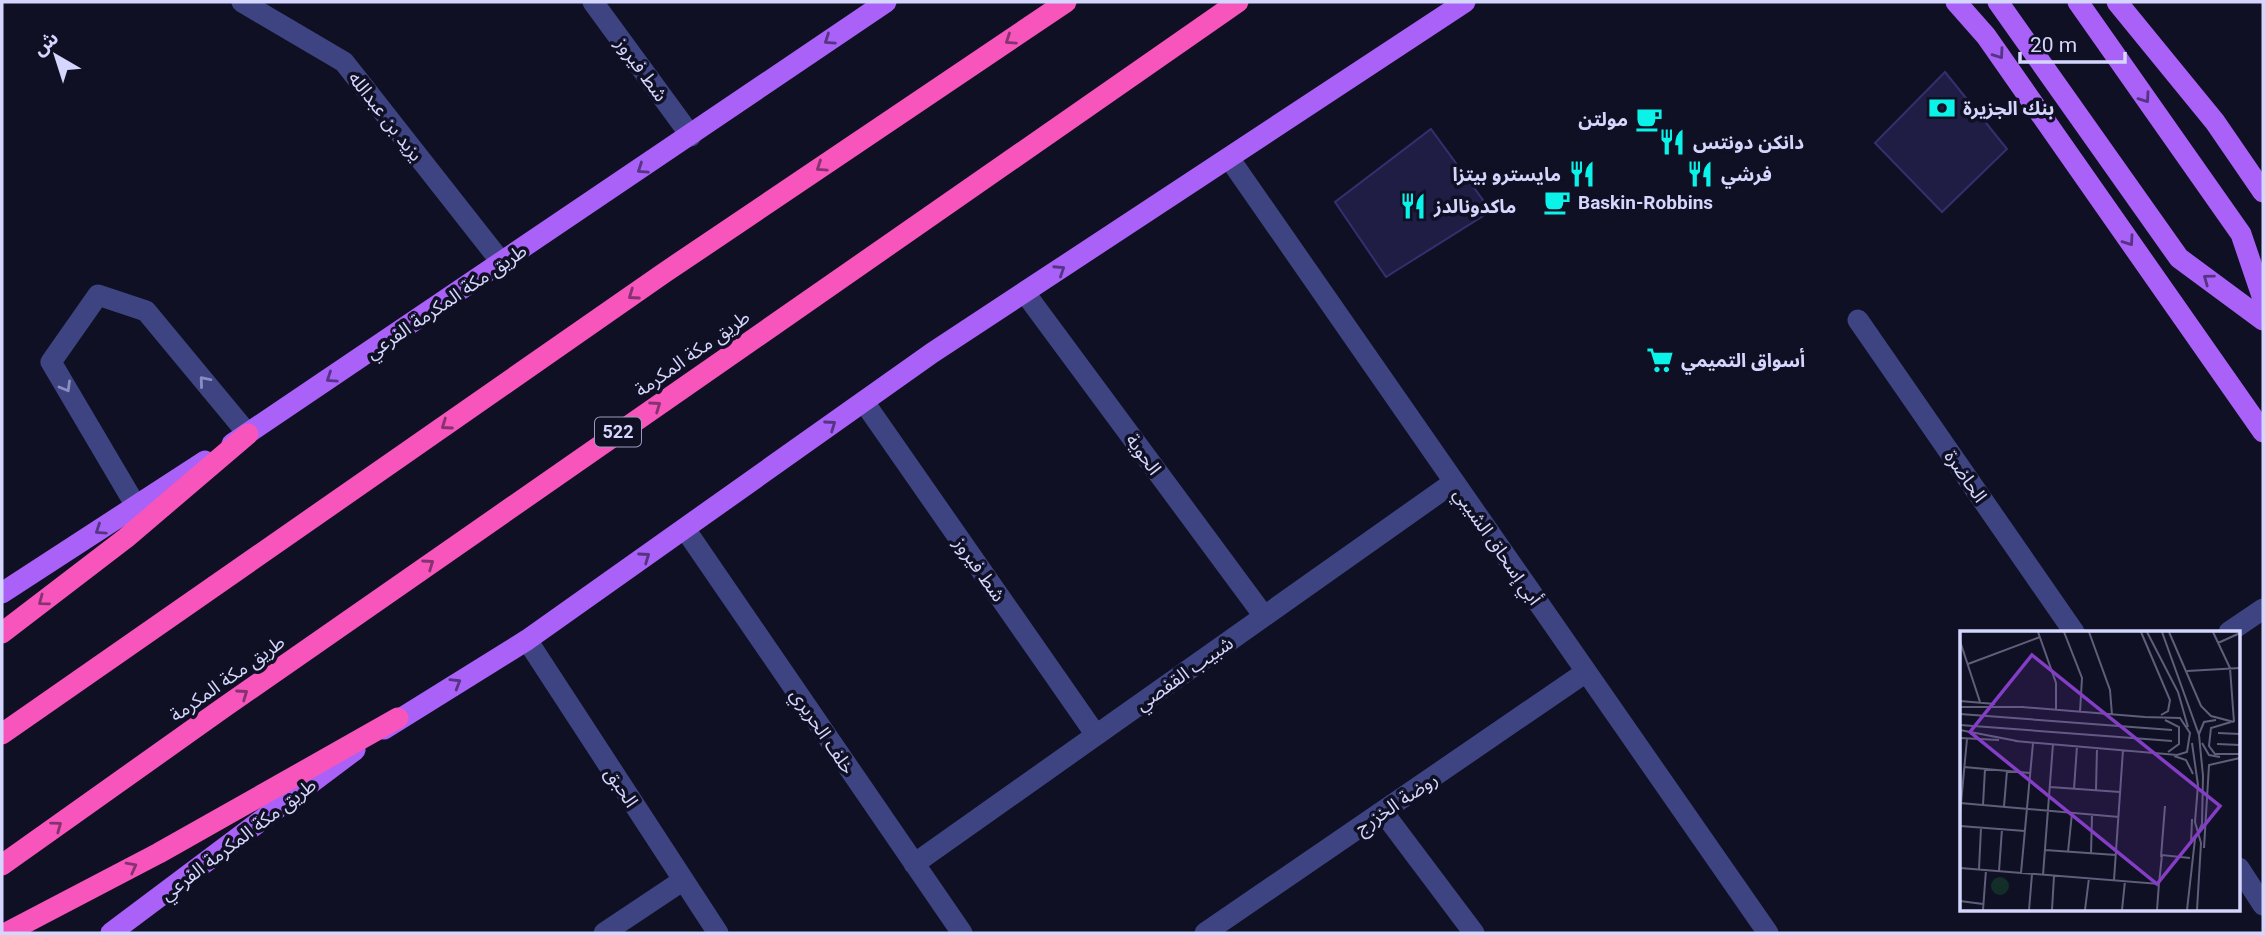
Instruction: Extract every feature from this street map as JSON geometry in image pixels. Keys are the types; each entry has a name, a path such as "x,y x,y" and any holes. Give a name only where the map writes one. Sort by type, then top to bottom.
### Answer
{"highway":[{"path":"2,734 664,274 1066,2"},
{"name":"طريق مكة المكرمة","path":"2,866 245,692 1238,2"},
{"path":"2,633 127,538 247,434"},
{"path":"6,933 159,853 398,718"}],"main road":[{"name":"طريق مكة المكرمة الفرعي","path":"2,593 247,434 886,2"},
{"path":"1415,36 1454,2"},
{"path":"1415,36 1465,2"},
{"path":"1415,36 1472,2"},
{"path":"1956,2 1986,36 2263,432"},
{"path":"1998,2 2179,258 2263,320"},
{"path":"2078,2 2241,234 2263,299"},
{"path":"2117,2 2215,122 2263,192"},
{"name":"طريق مكة المكرمة الفرعي","path":"111,933 398,718 527,640 864,402 1415,36"}],"street":[{"name":"يزيد بن عبدالله","path":"242,2 344,62 502,263"},
{"name":"شط فيروز","path":"593,2 691,136"},
{"path":"2215,122 2263,172"},
{"name":"أبي إسحاق الشيبي","path":"1229,158 1768,933"},
{"name":"الحوية","path":"1025,293 1264,616"},
{"path":"136,506 51,362 98,295 146,311 247,434"},
{"name":"الحاضرة","path":"1858,320 2073,631"},
{"name":"شط فيروز","path":"864,402 1097,735"},
{"name":"شبيب القفصي","path":"914,864 1454,482"},
{"name":"خلف الحريري","path":"685,529 962,933"},
{"path":"2230,631 2263,609"},
{"name":"الحبق","path":"527,640 718,933"},
{"name":"روضة الخزرج","path":"1205,933 1227,927 1383,812 1586,672"},
{"path":"1383,812 1474,933"},
{"path":"2240,871 2263,906"},
{"path":"604,933 682,881"}],"building":[{"name":"بنك الجزيرة","path":"1945,72 2007,149 1942,212 1875,143"},
{"name":"ماكدونالدز","path":"1431,129 1491,211 1386,277 1335,202"}],"place":[{"name":"بنك الجزيرة","path":"1942,108"},
{"name":"مولتن","path":"1649,119"},
{"name":"دانكن دونتس","path":"1672,142"},
{"name":"مايسترو بيتزا","path":"1582,174"},
{"name":"فرشي","path":"1700,174"},
{"name":"Baskin-Robbins","path":"1557,202"},
{"name":"ماكدونالدز","path":"1413,206"},
{"name":"أسواق التميمي","path":"1660,360"}]}
